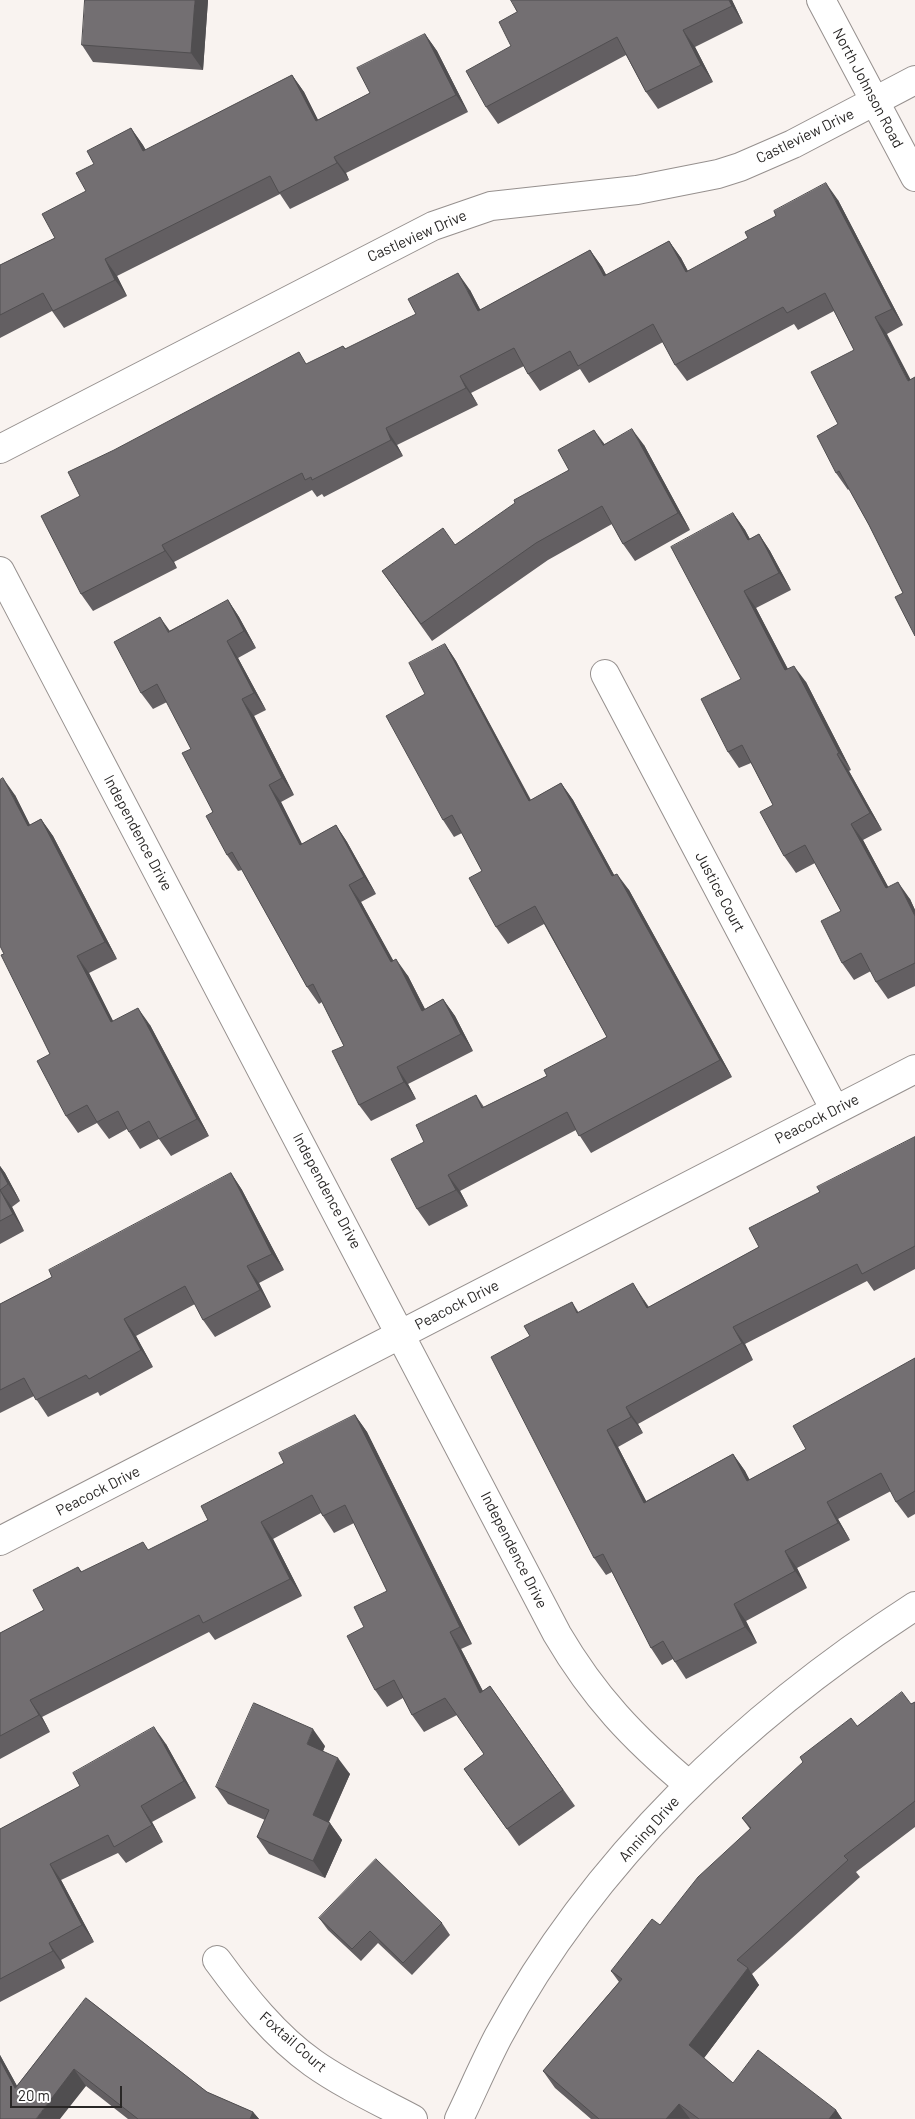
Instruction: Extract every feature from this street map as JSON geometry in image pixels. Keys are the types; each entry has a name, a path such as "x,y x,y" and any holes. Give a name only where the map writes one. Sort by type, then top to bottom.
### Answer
{"street":[{"name":"North Johnson Road","path":"821,0 915,177"},
{"name":"Castleview Drive","path":"0,449 433,226 491,206 637,190 718,174 740,167 793,144 915,80"},
{"name":"Independence Drive","path":"0,572 571,1658 587,1683 625,1728 689,1785"},
{"name":"Justice Court","path":"605,674 835,1110"},
{"name":"Peacock Drive","path":"0,1541 915,1069"},
{"name":"Anning Drive","path":"459,2119 498,2037 562,1937 617,1864 689,1785 785,1698 817,1673 915,1606"},
{"name":"Foxtail Court","path":"217,1960 259,2014 311,2062 341,2081 413,2119"}],"building":[{"path":"85,0 195,0 191,53 82,45"},
{"path":"511,0 729,0 732,6 683,30 701,65 646,92 617,37 486,107 466,71 511,46 499,22 517,12"},
{"path":"425,34 456,95 334,157 337,163 279,193 270,176 105,259 115,280 53,311 43,293 0,315 0,265 55,238 42,214 86,191 76,173 94,164 87,151 131,128 143,151 292,75 316,121 370,93 357,68"},
{"path":"826,183 892,309 875,317 908,381 915,377 915,636 895,597 903,593 869,525 839,471 836,473 817,436 838,424 811,372 854,350 825,293 787,313 783,307 675,365 653,324 578,366 570,351 528,374 514,348 460,376 466,388 386,428 391,440 312,480 311,477 305,480 302,473 162,545 165,551 81,594 41,516 80,496 68,472 114,450 299,352 306,364 343,346 345,349 416,314 408,299 458,273 478,311 590,250 604,276 669,241 686,272 748,238 745,232 776,216 774,211"},
{"path":"632,429 678,513 623,544 602,506 536,543 421,624 382,571 443,528 455,545 515,503 514,500 569,470 558,450 594,430 603,445"},
{"path":"733,513 748,540 759,534 779,573 744,591 785,670 794,666 839,753 837,754 870,813 851,824 886,888 898,882 915,916 915,963 876,982 861,953 842,963 821,921 841,911 805,845 784,856 760,812 773,805 742,745 728,752 701,699 741,679 671,547"},
{"path":"228,600 244,631 227,641 254,693 242,699 282,778 269,785 300,845 336,825 364,877 349,885 391,962 396,959 422,1011 443,999 461,1034 397,1067 404,1082 359,1105 332,1051 344,1046 313,984 307,987 232,852 227,855 206,816 213,812 182,753 191,749 157,684 141,693 114,642 160,617 168,632"},
{"path":"445,644 529,801 561,783 612,876 617,874 720,1060 579,1136 567,1112 448,1175 456,1190 417,1209 391,1159 424,1142 416,1125 476,1095 482,1108 547,1076 544,1070 607,1037 535,906 496,927 469,878 482,871 452,815 443,820 386,716 425,694 409,663"},
{"path":"3,778 28,826 41,819 105,942 77,956 111,1022 138,1008 197,1119 159,1139 149,1121 129,1132 118,1111 97,1122 87,1105 66,1116 37,1061 50,1054 1,955 4,954 0,946 0,780"},
{"path":"915,1137 915,1246 862,1274 857,1264 733,1327 742,1343 626,1407 631,1417 607,1430 644,1503 733,1454 747,1481 806,1449 793,1426 915,1358 915,1491 896,1502 881,1473 827,1502 838,1523 785,1551 795,1571 734,1604 745,1627 675,1662 663,1641 651,1648 603,1554 594,1558 491,1357 530,1336 524,1326 572,1302 577,1313 633,1283 647,1308 759,1247 749,1228 820,1192 817,1187"},
{"path":"0,1169 8,1184 0,1190"},
{"path":"231,1173 272,1254 247,1266 260,1290 203,1320 185,1286 124,1319 141,1350 89,1379 86,1375 36,1400 24,1378 0,1390 0,1304 52,1277 49,1270"},
{"path":"0,1190 13,1214 0,1221"},
{"path":"355,1415 460,1627 450,1632 480,1693 490,1686 563,1790 507,1829 464,1769 484,1754 445,1698 412,1715 394,1680 375,1690 347,1636 364,1627 354,1607 387,1591 345,1505 323,1516 312,1495 261,1522 290,1579 203,1623 199,1615 30,1700 39,1715 0,1736 0,1633 44,1610 33,1590 78,1567 81,1572 143,1542 148,1550 208,1520 201,1506 284,1463 279,1453"},
{"path":"902,1692 911,1704 915,1702 915,1801 844,1856 848,1860 737,1960 748,1968 689,2045 733,2083 758,2050 836,2110 829,2119 699,2119 679,2104 666,2119 599,2119 543,2071 622,1979 611,1971 652,1919 660,1925 698,1877 751,1828 742,1818 803,1762 800,1757 851,1718 857,1726"},
{"path":"254,1703 313,1729 307,1744 338,1758 313,1815 330,1823 313,1861 257,1837 269,1810 216,1787"},
{"path":"154,1727 184,1781 141,1806 152,1825 114,1847 108,1835 50,1864 82,1925 49,1943 53,1951 0,1979 0,1829 80,1786 73,1773"},
{"path":"376,1859 442,1923 403,1963 370,1931 352,1949 319,1918"},
{"path":"86,1998 207,2092 253,2112 250,2119 138,2119 74,2069 36,2119 0,2119 0,2060 15,2088"}]}
